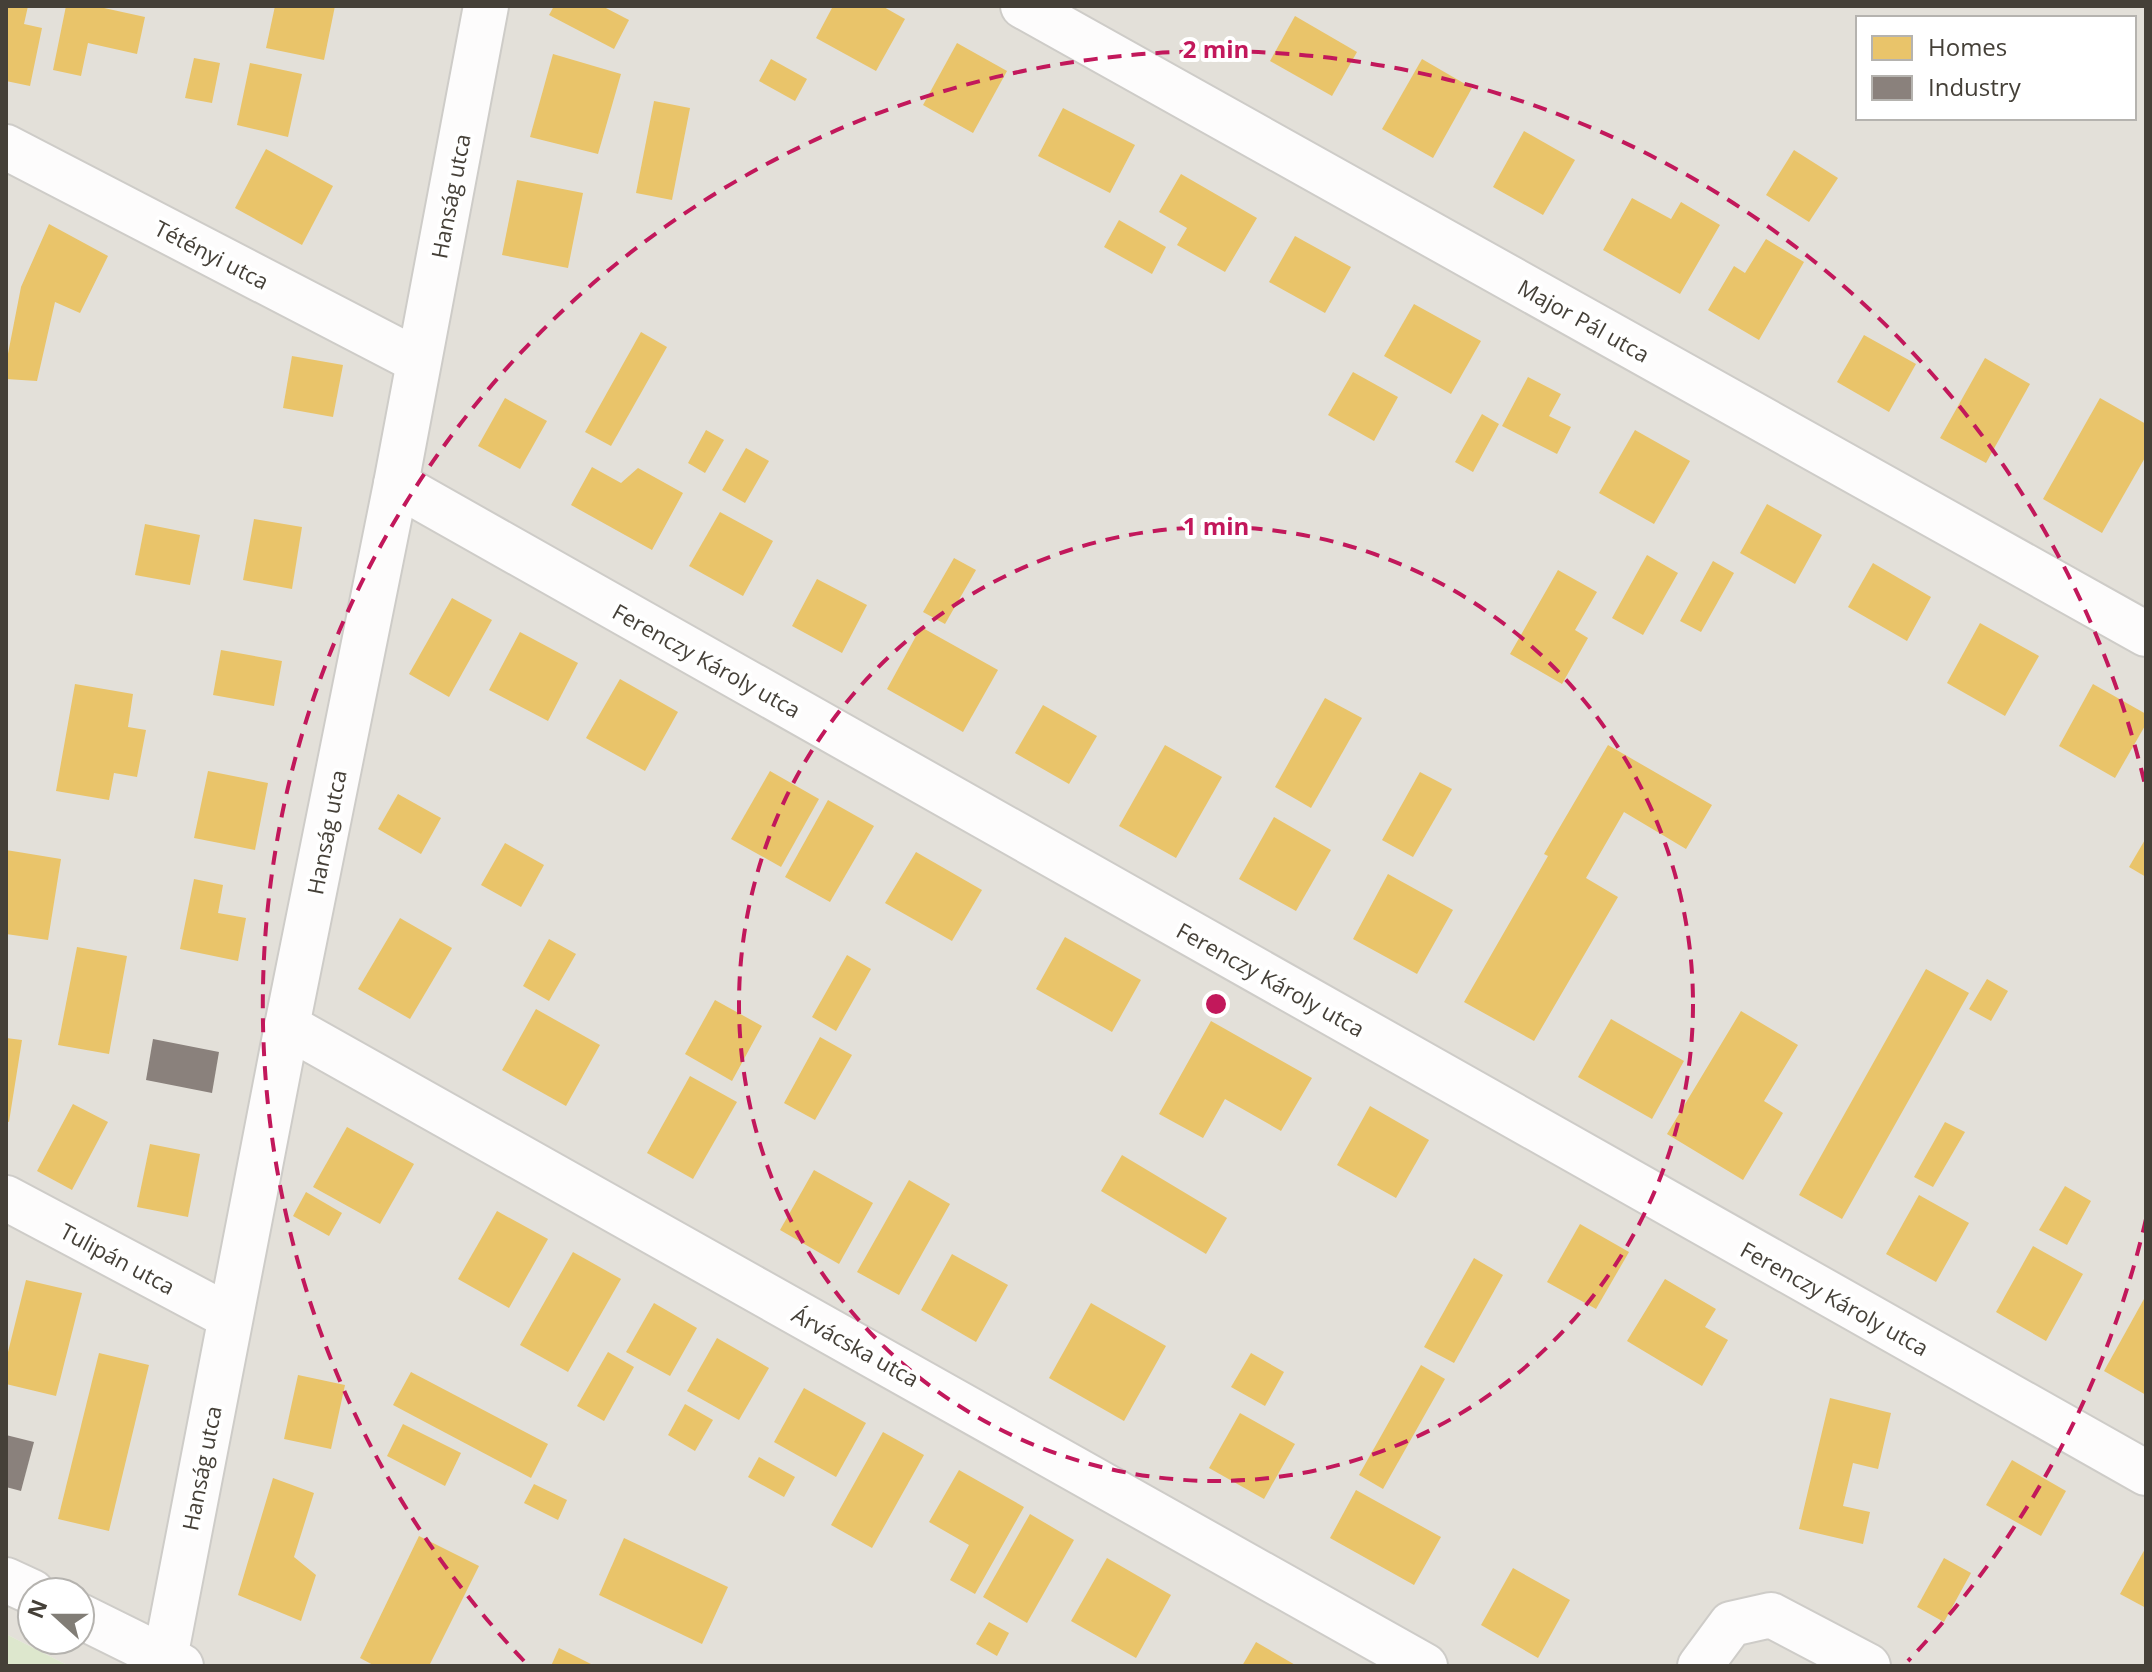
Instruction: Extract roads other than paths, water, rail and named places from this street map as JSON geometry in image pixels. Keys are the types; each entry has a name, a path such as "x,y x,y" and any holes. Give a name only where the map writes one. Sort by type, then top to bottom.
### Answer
{"street":[{"name":"Hanság utca","path":"173,1662 230,1317 396,484 486,6"},
{"name":"Major Pál utca","path":"1023,6 2146,634"},
{"name":"Tétényi utca","path":"6,147 418,361"},
{"name":"Ferenczy Károly utca","path":"396,484 2146,1473"},
{"name":"Árvácska utca","path":"287,1026 1425,1666"},
{"name":"Tulipán utca","path":"6,1198 230,1317"},
{"path":"1700,1666 1731,1624 1771,1615 1868,1666"},
{"path":"96,1624 173,1662"}]}
